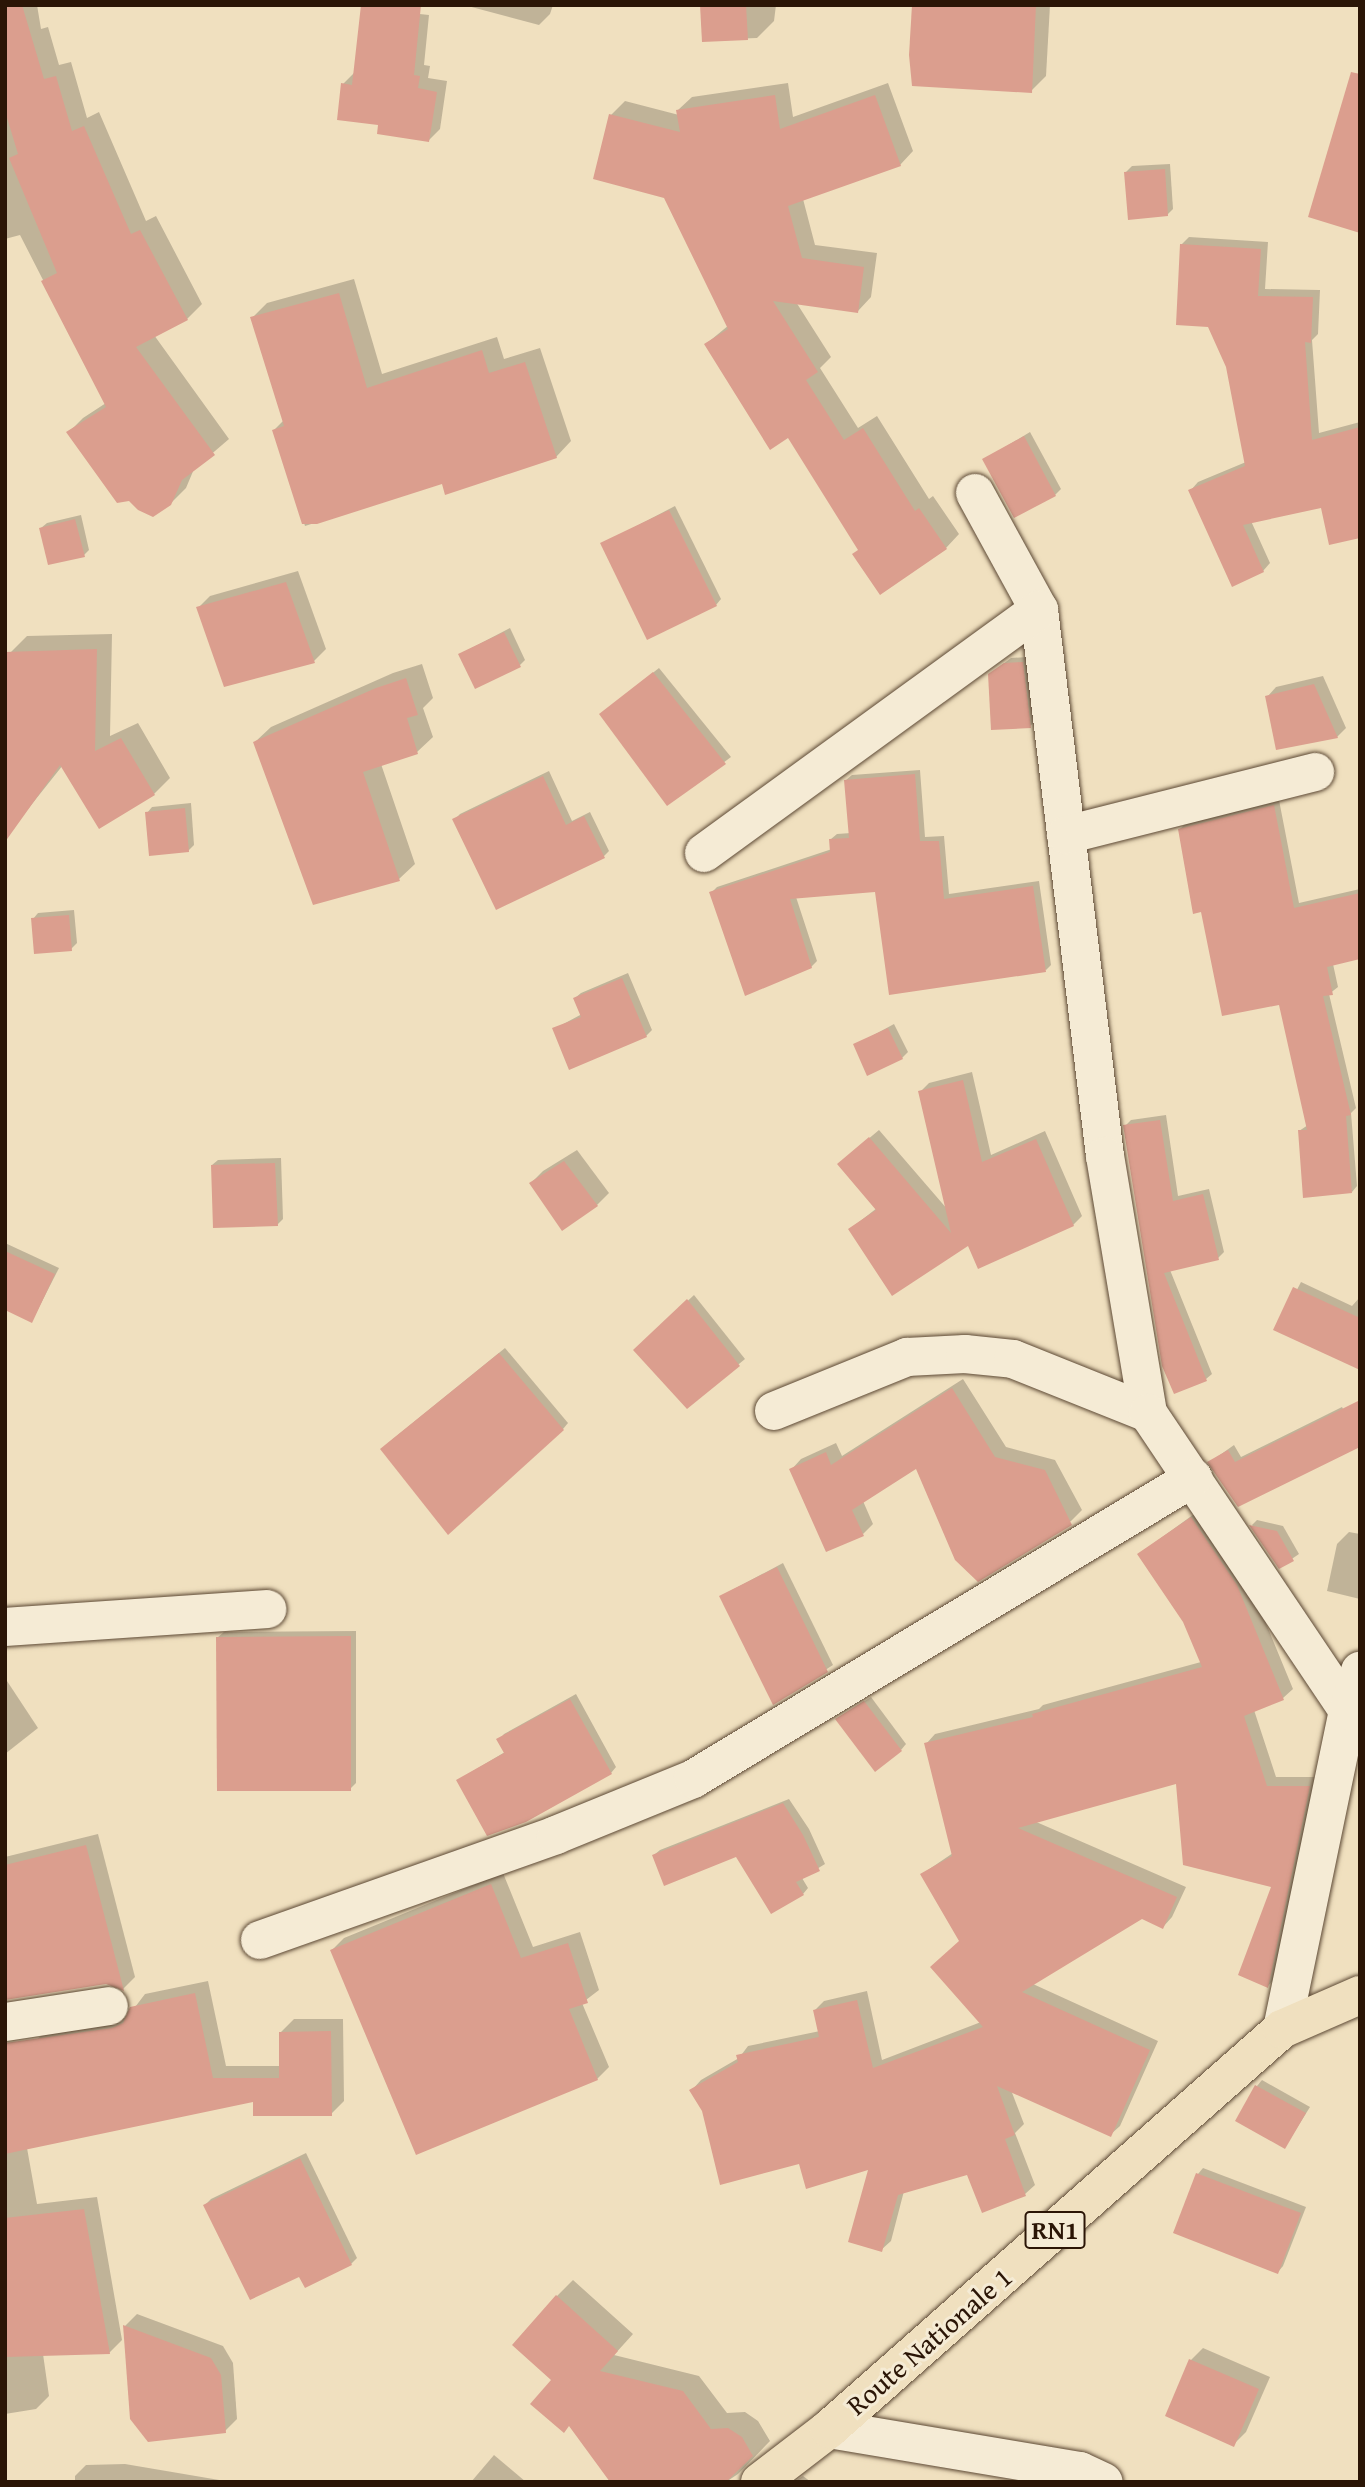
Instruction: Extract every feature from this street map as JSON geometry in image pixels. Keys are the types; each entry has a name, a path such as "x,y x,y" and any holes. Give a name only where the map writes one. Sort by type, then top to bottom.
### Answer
{"main road":[{"name":"Route Nationale 1","path":"760,2482 829,2429 1282,2029 1360,1995"}],"street":[{"path":"975,493 1039,610 1105,1156 1148,1413 1348,1711"},
{"path":"704,853 1039,610"},
{"path":"1066,835 1315,772"},
{"path":"774,1411 907,1357 965,1354 1013,1359 1148,1413"},
{"path":"260,1940 556,1835 693,1779 1193,1478"},
{"path":"5,1628 267,1609"},
{"path":"1282,2029 1348,1711 1360,1671"},
{"path":"5,2021 109,2006"},
{"path":"829,2429 1080,2471 1104,2482"}],"building":[{"path":"5,5 22,5 44,79 56,76 72,131 84,126 131,234 140,230 188,320 136,347 215,455 182,480 171,505 153,517 138,510 129,501 117,503 66,432 106,407 41,281 57,273 9,158 18,154 5,111"},
{"path":"361,5 421,5 414,75 420,76 418,88 437,92 429,142 377,134 378,125 337,120 341,83 352,85"},
{"path":"700,5 746,5 748,40 702,42"},
{"path":"912,5 1036,5 1032,93 912,86 909,55"},
{"path":"1351,72 1360,74 1360,233 1308,217"},
{"path":"775,95 780,129 875,95 901,166 788,206 802,258 864,267 858,313 773,301 818,372 806,380 844,440 863,428 915,511 919,508 947,549 880,595 852,554 858,550 788,438 770,450 704,344 728,329 664,198 593,179 609,114 680,132 676,110"},
{"path":"1165,169 1168,216 1128,220 1124,172"},
{"path":"1180,244 1261,249 1258,296 1313,297 1311,343 1305,342 1312,440 1360,427 1360,538 1329,545 1321,508 1243,525 1264,572 1232,587 1188,490 1245,466 1226,367 1208,327 1176,325"},
{"path":"339,293 367,388 482,350 489,373 525,362 557,458 445,495 442,484 317,524 302,524 272,430 284,426 250,317"},
{"path":"1024,436 1056,496 1014,518 982,459"},
{"path":"669,510 717,606 647,640 600,543"},
{"path":"75,519 85,557 48,565 39,528"},
{"path":"286,582 315,663 224,687 196,607"},
{"path":"504,632 521,667 475,689 458,654"},
{"path":"97,649 95,751 121,738 155,795 99,829 60,765 5,842 5,652"},
{"path":"1023,662 1031,728 991,730 988,674 1004,663"},
{"path":"653,672 726,764 667,806 599,714"},
{"path":"406,678 418,715 407,718 418,754 363,772 400,881 313,905 253,742 376,688"},
{"path":"1314,684 1338,738 1276,750 1265,696"},
{"path":"915,774 920,841 939,841 944,899 1033,886 1046,972 889,995 875,892 790,899 812,968 745,996 709,892 830,852 829,839 849,838 844,780"},
{"path":"543,776 566,825 584,816 605,858 496,910 452,819"},
{"path":"1274,805 1294,908 1360,893 1360,959 1327,967 1333,995 1323,996 1351,1115 1346,1116 1352,1193 1303,1198 1298,1130 1307,1130 1279,1005 1222,1016 1201,912 1193,914 1178,829"},
{"path":"185,808 189,852 149,856 145,812"},
{"path":"69,915 72,951 34,954 31,918"},
{"path":"622,978 647,1037 569,1070 552,1028 581,1017 573,998"},
{"path":"888,1028 903,1059 867,1076 853,1044"},
{"path":"963,1080 982,1162 1036,1139 1074,1226 978,1269 968,1246 892,1296 848,1229 876,1210 837,1164 869,1137 951,1233 918,1091"},
{"path":"1160,1120 1173,1201 1203,1194 1219,1260 1164,1273 1207,1381 1174,1394 1162,1366 1123,1125"},
{"path":"564,1161 598,1206 562,1231 529,1183"},
{"path":"275,1163 278,1226 213,1228 211,1165"},
{"path":"5,1251 55,1274 32,1323 5,1310"},
{"path":"1293,1287 1360,1318 1360,1370 1273,1330"},
{"path":"687,1299 740,1366 687,1409 633,1350"},
{"path":"499,1353 564,1430 448,1535 380,1449"},
{"path":"952,1388 995,1457 1045,1470 1072,1525 978,1582 955,1560 916,1469 852,1510 864,1536 826,1552 789,1469 826,1452 831,1465"},
{"path":"1360,1400 1360,1447 1238,1507 1207,1462 1228,1450 1235,1462"},
{"path":"1191,1517 1237,1585 1284,1700 1244,1716 1267,1786 1310,1786 1268,1988 1238,1975 1271,1887 1183,1865 1176,1784 1018,1828 1177,1897 1163,1929 1142,1919 1022,1992 1150,2050 1111,2137 997,2086 1015,2135 1005,2139 1026,2196 982,2213 967,2175 898,2195 882,2252 848,2242 868,2170 806,2189 799,2164 720,2185 702,2111 689,2090 738,2062 736,2055 819,2037 813,2010 857,2000 873,2068 983,2027 930,1967 959,1941 920,1874 952,1856 924,1743 1033,1717 1032,1714 1202,1667 1183,1622 1137,1554"},
{"path":"1249,1525 1277,1531 1294,1561 1279,1569"},
{"path":"777,1567 828,1672 773,1705 719,1596"},
{"path":"351,1636 351,1791 217,1791 216,1637"},
{"path":"570,1699 612,1774 526,1822 487,1836 456,1780 504,1753 496,1739"},
{"path":"864,1701 902,1751 875,1772 835,1719"},
{"path":"783,1803 803,1835 820,1871 796,1882 804,1895 771,1914 736,1857 664,1886 652,1855"},
{"path":"86,1845 124,1991 106,1984 5,2000 5,1865"},
{"path":"491,1884 521,1958 568,1943 588,2003 569,2009 598,2080 416,2155 330,1950"},
{"path":"195,1993 213,2078 279,2078 279,2032 331,2031 332,2116 253,2116 253,2102 5,2154 5,2043 112,2028 123,2023 130,2007"},
{"path":"1255,2085 1306,2113 1285,2149 1235,2121"},
{"path":"300,2158 352,2265 305,2288 299,2277 250,2300 203,2205"},
{"path":"1196,2173 1301,2213 1278,2274 1173,2233"},
{"path":"84,2209 110,2354 5,2357 5,2218"},
{"path":"556,2295 618,2351 600,2371 683,2391 711,2429 728,2428 742,2437 753,2456 726,2482 610,2482 569,2426 564,2433 530,2404 551,2380 512,2345"},
{"path":"123,2325 211,2358 221,2375 226,2433 148,2442 130,2419"},
{"path":"1189,2359 1259,2389 1234,2447 1165,2416"}]}
